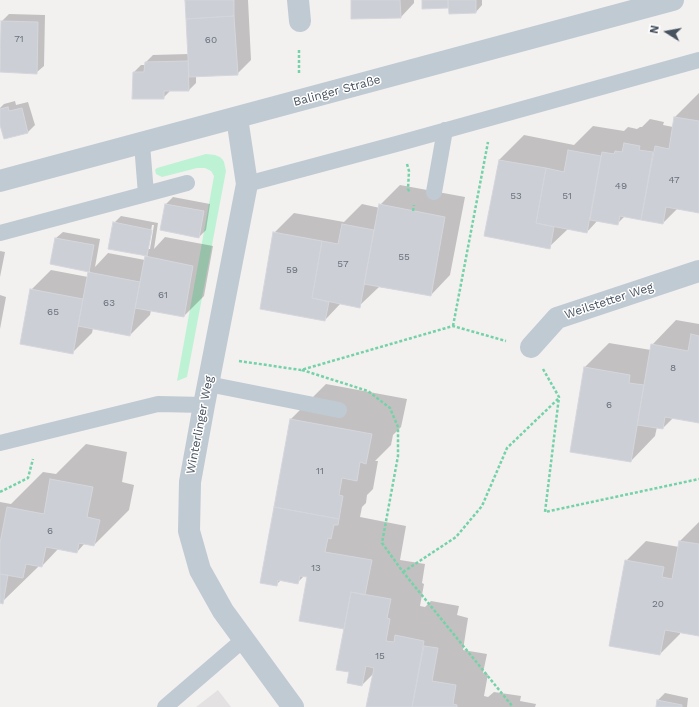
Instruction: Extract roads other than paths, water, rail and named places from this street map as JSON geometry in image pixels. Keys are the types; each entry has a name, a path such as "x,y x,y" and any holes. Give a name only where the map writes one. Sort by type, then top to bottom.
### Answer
{"street":[{"name":"Balinger Straße","path":"0,181 673,0"},
{"name":"Winterlinger Weg","path":"237,118 247,184 190,482 189,531 200,570 223,611 293,707"},
{"name":"Weilstetter Weg","path":"532,348 557,318 699,271"}],"lane":[{"path":"247,184 699,60"},
{"path":"434,192 445,130"},
{"path":"142,144 146,194"},
{"path":"0,233 187,183"},
{"path":"208,384 339,410"},
{"path":"0,443 158,404 204,405"},
{"path":"164,707 243,640"}]}
